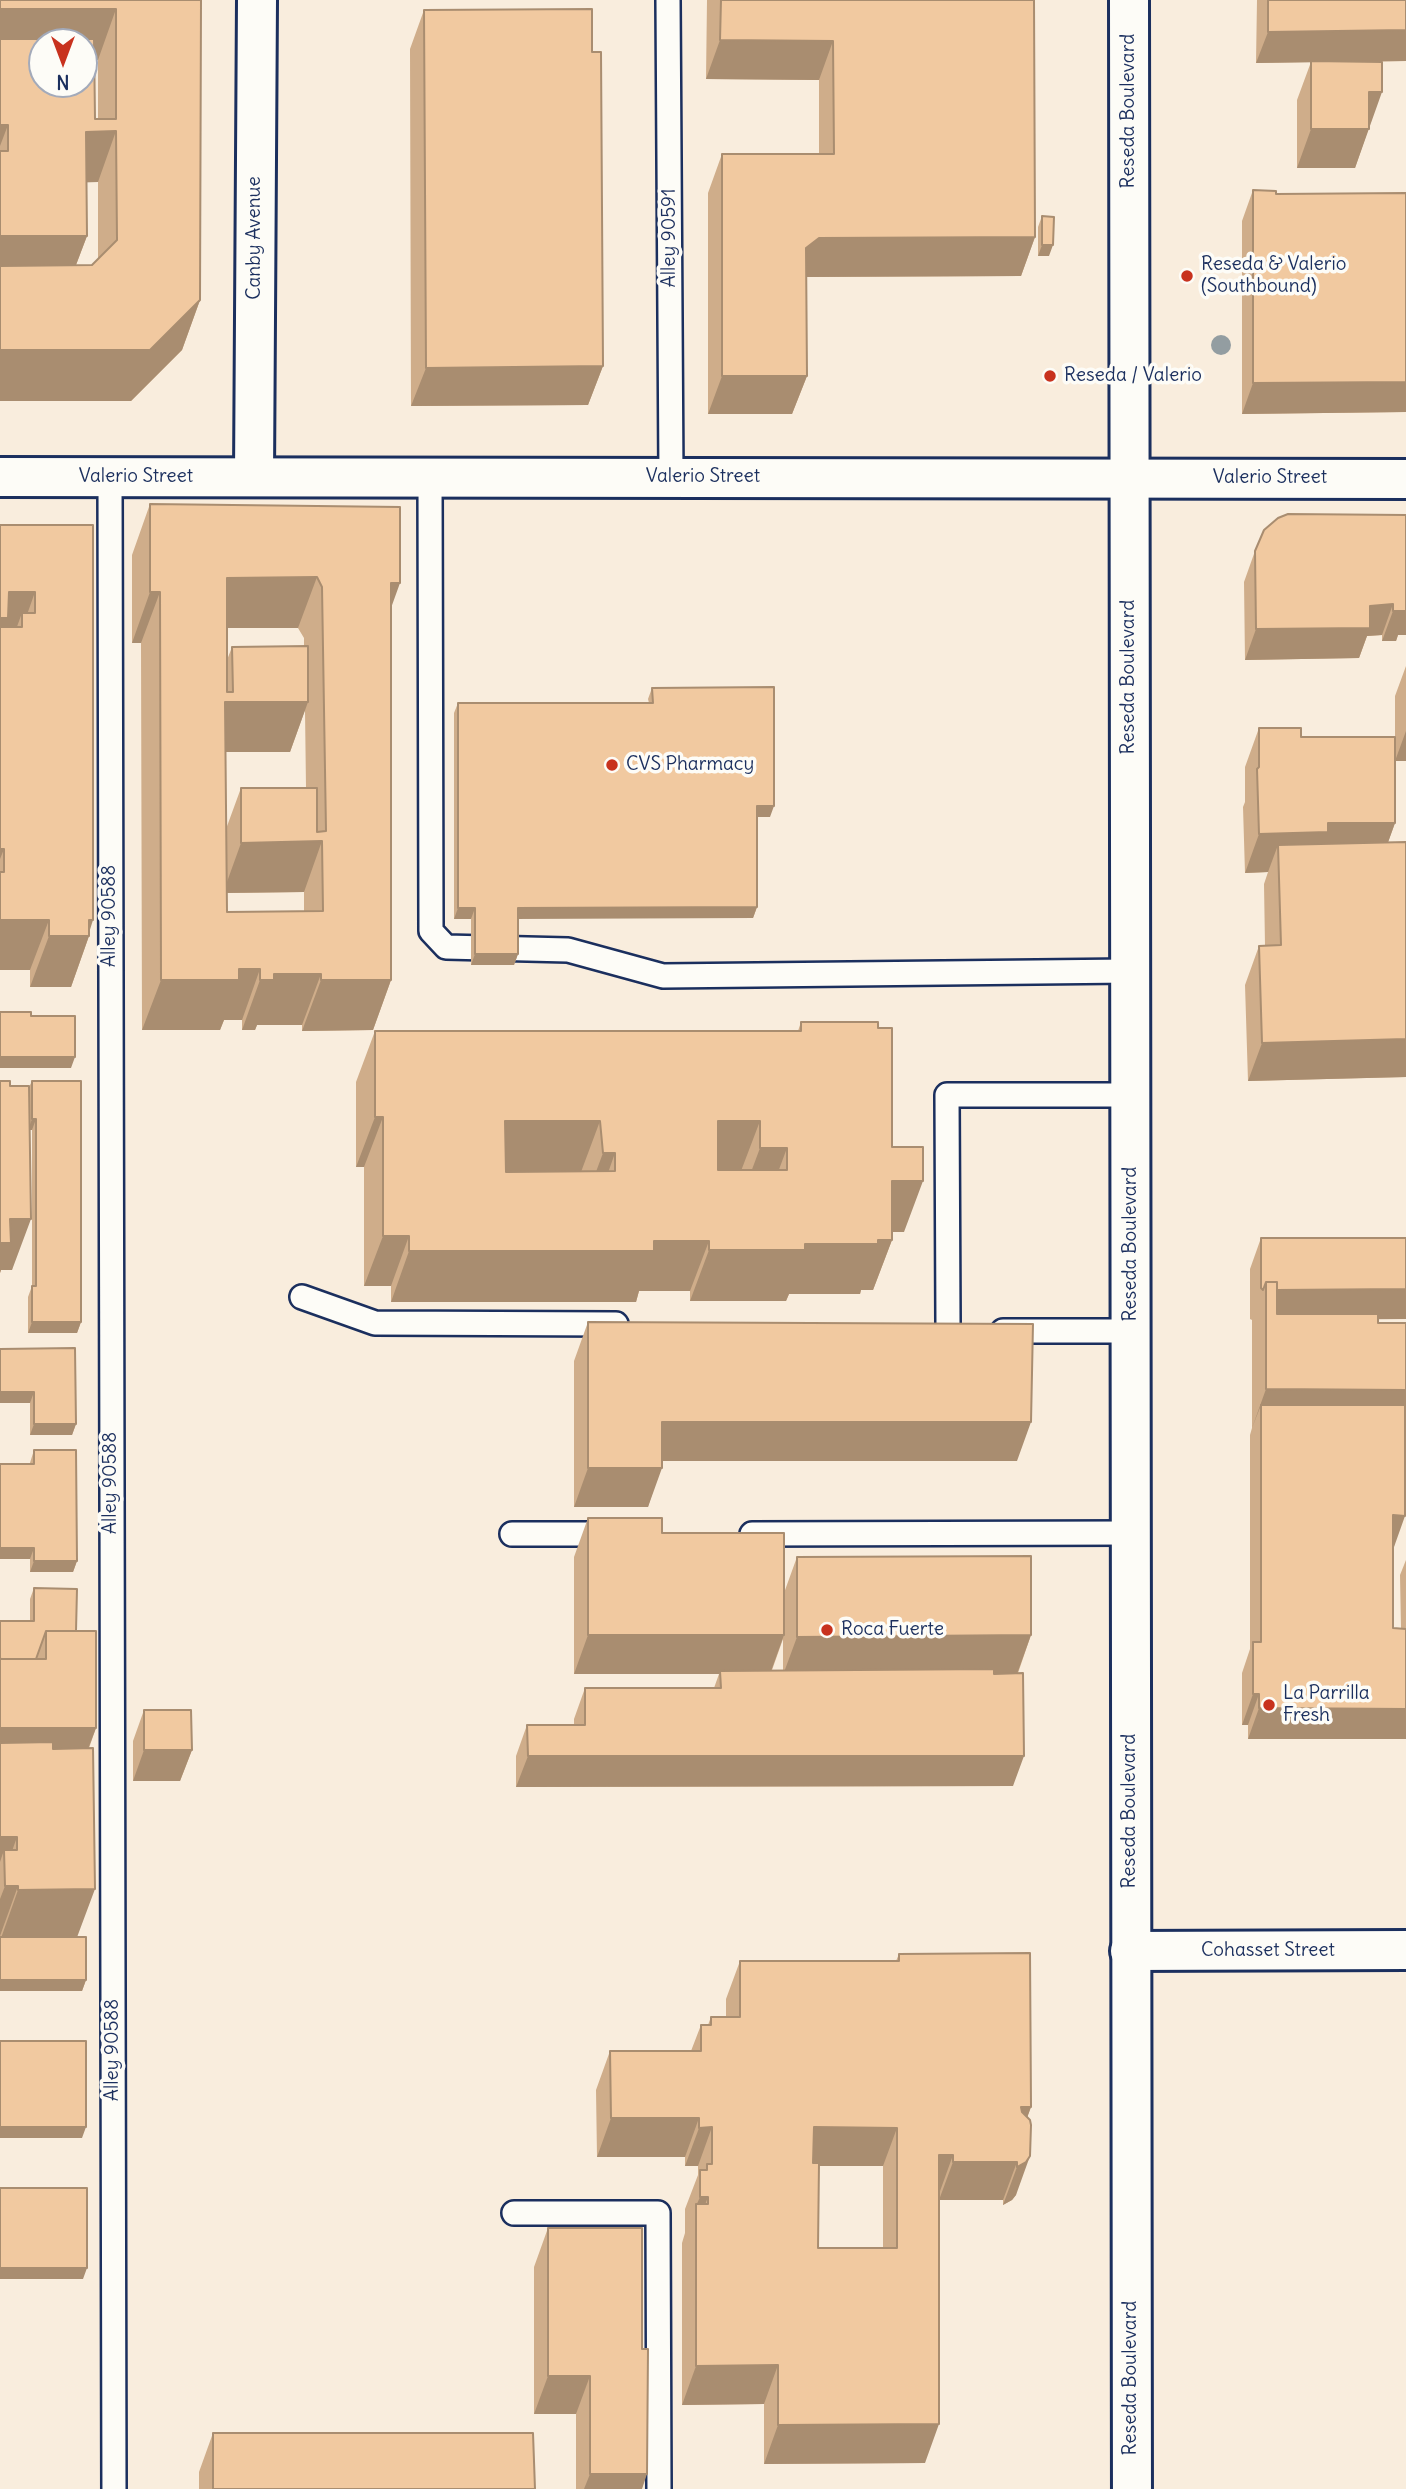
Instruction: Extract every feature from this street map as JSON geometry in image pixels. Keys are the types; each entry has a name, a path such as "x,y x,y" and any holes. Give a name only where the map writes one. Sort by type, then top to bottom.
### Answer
{"main road":[{"name":"Canby Avenue","path":"254,476 257,0"},
{"name":"Reseda Boulevard","path":"1129,0 1132,2489"},
{"name":"Valerio Street","path":"0,477 1406,479"},
{"name":"Cohasset Street","path":"1130,1951 1406,1950"}],"lane":[{"name":"Alley 90591","path":"668,0 671,476"},
{"name":"Alley 90588","path":"110,477 114,2489"},
{"path":"430,477 431,932 446,947 568,950 663,976 1130,971"},
{"path":"962,1329 947,1095 1130,1095"},
{"path":"302,1297 375,1323 640,1324"},
{"path":"920,1325 962,1329 1131,1331"},
{"path":"731,1534 1130,1533"},
{"path":"512,1534 635,1534"},
{"path":"514,2213 658,2213 659,2489"}],"building":[{"path":"0,0 201,0 200,300 150,350 0,350 0,266 92,265 117,240 116,131 86,132 87,236 0,236 0,151 8,151 8,125 0,125 0,39 28,39 28,98 95,98 95,119 116,119 116,9 0,9"},
{"path":"721,0 1034,0 1035,237 819,238 806,248 807,376 722,376 722,154 834,154 833,41 720,40"},
{"path":"1268,0 1406,0 1406,30 1268,32"},
{"path":"592,9 592,52 601,52 603,366 426,368 424,10"},
{"path":"1311,61 1382,62 1382,92 1369,92 1369,129 1311,129"},
{"path":"1253,190 1276,191 1276,194 1406,193 1406,382 1253,383"},
{"path":"1042,216 1054,217 1053,245 1042,245"},
{"path":"150,504 400,507 400,583 391,583 391,980 321,980 321,974 274,974 274,980 260,980 260,969 239,969 239,980 161,980 160,592 150,592","holes":["317,577 322,587 326,831 317,832 317,788 241,788 241,843 322,841 323,911 227,912 225,702 308,702 308,646 232,647 233,692 227,692 227,578"]},
{"path":"1288,514 1406,515 1406,611 1393,611 1393,604 1370,606 1370,628 1256,629 1255,551 1264,530 1278,518"},
{"path":"0,525 93,525 93,920 89,920 89,936 49,936 49,920 0,920 0,872 4,872 4,849 0,849 0,627 22,627 22,613 35,613 35,592 9,592 8,618 0,618"},
{"name":"CVS Pharmacy","path":"774,687 774,806 757,806 757,907 518,908 518,954 475,954 475,908 458,908 458,703 653,703 652,688"},
{"path":"1259,728 1301,728 1301,737 1395,737 1395,823 1328,823 1328,832 1259,834"},
{"path":"1406,842 1406,1039 1262,1043 1259,946 1281,945 1278,845"},
{"path":"0,1012 31,1012 31,1016 75,1016 75,1057 0,1057"},
{"path":"801,1022 878,1022 878,1028 892,1028 892,1147 923,1147 923,1181 892,1181 892,1240 878,1240 878,1244 805,1244 805,1250 709,1250 709,1241 654,1241 654,1251 409,1251 409,1236 383,1236 383,1117 375,1117 375,1031 801,1031","holes":["505,1121 600,1121 603,1153 615,1153 615,1171 506,1172","718,1121 760,1121 760,1148 787,1148 787,1170 718,1170"]},
{"path":"0,1081 10,1081 10,1086 29,1086 31,1219 10,1219 11,1243 0,1243"},
{"path":"32,1081 81,1081 81,1322 32,1322 32,1286 36,1286 36,1119 32,1119"},
{"path":"1261,1238 1406,1238 1406,1289 1277,1290 1277,1282 1266,1282 1263,1290"},
{"path":"1266,1282 1277,1282 1277,1314 1378,1314 1378,1323 1406,1323 1406,1390 1266,1389"},
{"path":"588,1322 1033,1324 1031,1422 662,1422 662,1468 588,1468"},
{"path":"75,1348 76,1424 34,1424 34,1392 0,1392 0,1349"},
{"path":"1261,1405 1405,1405 1405,1516 1393,1515 1393,1628 1406,1629 1406,1709 1259,1708 1259,1694 1253,1694 1253,1642 1261,1642"},
{"path":"34,1450 76,1450 77,1561 34,1561 34,1548 0,1548 0,1464 34,1464"},
{"path":"588,1518 662,1518 662,1533 784,1533 784,1635 588,1635"},
{"path":"1031,1556 1031,1635 797,1637 797,1557"},
{"path":"34,1588 77,1589 76,1631 46,1631 36,1659 1,1659 0,1621 34,1621"},
{"path":"46,1631 96,1631 96,1728 0,1728 0,1658 46,1659"},
{"path":"994,1669 994,1674 1023,1673 1024,1756 528,1756 527,1725 585,1725 585,1688 721,1688 720,1671"},
{"path":"144,1710 191,1710 192,1750 144,1750"},
{"path":"53,1742 53,1749 93,1748 95,1889 18,1890 18,1886 5,1886 4,1850 17,1850 17,1837 0,1837 0,1743"},
{"path":"0,1937 86,1937 86,1980 0,1980"},
{"path":"1030,1953 1031,2107 1021,2107 1031,2125 1030,2156 1017,2167 1017,2162 953,2162 953,2155 939,2155 939,2424 778,2425 778,2365 696,2366 696,2204 708,2204 708,2197 700,2197 700,2170 707,2170 707,2164 712,2164 712,2127 699,2128 699,2118 611,2118 610,2051 701,2051 701,2025 711,2025 711,2017 740,2017 740,1961 899,1961 899,1954","holes":["814,2127 897,2128 897,2248 818,2248 819,2163 813,2163"]},
{"path":"0,2041 86,2041 86,2127 0,2127"},
{"path":"0,2188 87,2188 87,2268 0,2268"},
{"path":"548,2228 642,2228 642,2349 648,2349 647,2474 590,2474 590,2376 548,2376"},
{"path":"213,2433 533,2433 535,2489 213,2489"}],"place":[{"name":"Reseda & Valerio (Southbound)","path":"1187,276"},
{"name":"Reseda / Valerio","path":"1050,376"},
{"name":"CVS Pharmacy","path":"612,765"},
{"name":"Roca Fuerte","path":"827,1630"},
{"name":"La Parrilla Fresh","path":"1269,1705"}]}
